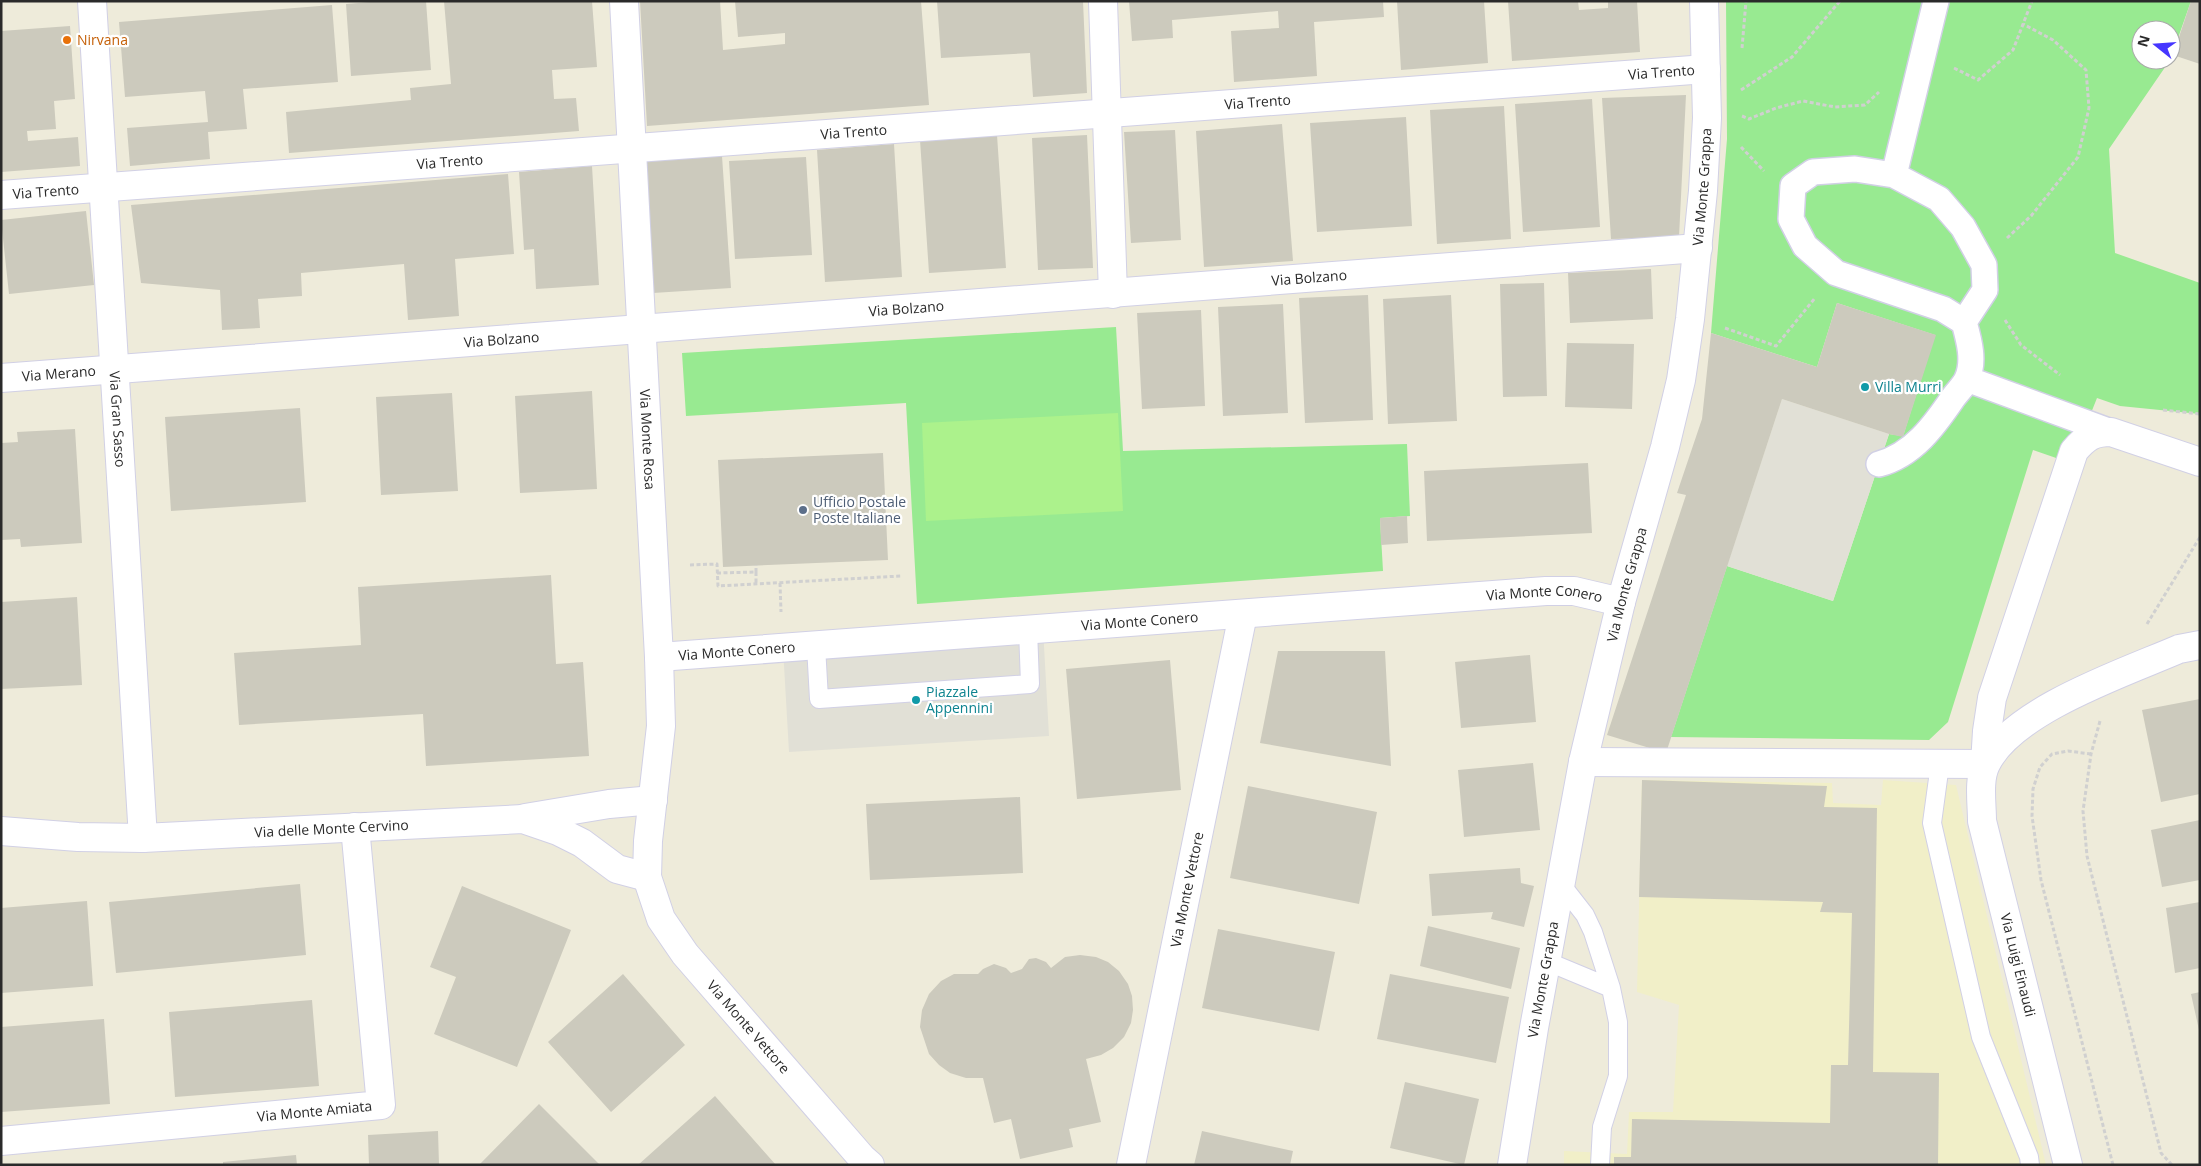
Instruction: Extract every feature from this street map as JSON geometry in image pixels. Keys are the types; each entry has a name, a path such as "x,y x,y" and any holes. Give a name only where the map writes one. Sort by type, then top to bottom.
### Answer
{"street":[{"name":"Via Gran Sasso","path":"92,1 143,838"},
{"name":"Via Monte Rosa","path":"624,1 659,657 661,726 648,841 647,877"},
{"path":"1103,1 1113,294"},
{"name":"Via Monte Grappa","path":"1512,1165 1546,961 1583,762 1621,602 1665,447 1681,380 1690,319 1703,191 1707,118 1704,1"},
{"path":"1894,175 1936,1"},
{"name":"Via Trento","path":"1,195 1706,69"},
{"path":"1879,464 1892,461 1910,450 1938,420 1967,378 1971,351 1964,322 1943,309 1836,273 1806,246 1791,220 1793,186 1813,172 1855,169 1894,175 1939,199 1963,227 1984,265 1985,290 1964,322"},
{"name":"Via Bolzano","path":"114,368 641,330 1698,248"},
{"name":"Via Merano","path":"1,378 114,368"},
{"path":"1967,378 2111,432 2200,462"},
{"name":"Via Luigi Einaudi","path":"2068,1165 1982,820 1981,789 1992,698 2074,451 2085,438 2097,432 2111,432"},
{"name":"Via Monte Conero","path":"659,657 1546,591 1574,591 1621,602"},
{"name":"Via Monte Vettore","path":"1131,1165 1243,614"},
{"path":"1583,762 1985,764 2004,740 2042,710 2179,649 2200,644"},
{"path":"524,818 609,804 653,800"},
{"name":"Via delle Monte Cervino","path":"1,831 78,837 143,838 524,818 558,831 582,843 617,870 647,877"},
{"name":"Via Monte Amiata","path":"1,1141 380,1105 355,827"},
{"name":"Via Monte Vettore","path":"647,877 662,919 686,954 870,1165"}],"lane":[{"path":"816,646 819,698 1030,684 1028,629"},
{"path":"1940,764 1932,823 1981,1037 2029,1157 2030,1165"},
{"path":"1560,883 1585,915 1593,932 1611,988 1618,1022 1618,1076 1602,1127 1600,1165"},
{"path":"1546,961 1611,988"}],"path":[{"path":"1739,91 1792,58 1840,1"},
{"path":"1924,52 1978,80 2013,50 2032,1"},
{"path":"1984,265 1998,246 2031,216 2078,157 2089,108 2086,70 2053,40 2023,24"},
{"path":"1737,114 1750,119 1776,108 1803,101 1835,107 1864,105 1879,92"},
{"path":"1721,327 1776,346 1836,273"},
{"path":"1985,290 2021,345 2064,378"},
{"path":"654,567 717,564 718,586 901,576"},
{"path":"756,566 756,584"},
{"path":"717,573 756,572"},
{"path":"780,583 781,615"},
{"path":"2113,1165 2041,880 2032,816 2033,789 2040,767 2052,754 2068,751 2091,754 2083,811 2087,856 2161,1153 2172,1165"}],"shaded area":[{"path":"1782,399 1889,434 1833,601 1727,566"},
{"name":"Piazzale Appennini","path":"1043,628 1049,736 789,752 783,648"},
{"path":"1642,780 1832,783 1833,803 1881,805 1883,780 1956,785 2046,1165 1564,1165 1564,1151 1627,1154 1629,1112 1673,1112 1679,1005 1637,992"}],"green space":[{"name":"Villa Murri","path":"1726,1 2191,1 2181,30 2181,20 2131,20 2131,70 2163,70 2109,149 2115,253 2200,283 2200,414 2120,406 2097,398 2087,423 2062,460 2033,450 1948,722 1929,740 1671,737 1727,566 1833,601 1889,434 1903,436 1935,335 1837,303 1817,367 1711,333 1727,139"},
{"path":"1116,327 1123,451 1407,444 1410,516 1380,518 1383,571 917,604 906,403 686,416 682,353"},
{"path":"1118,413 1123,511 926,521 922,423"}],"building":[{"path":"382,1 426,1 431,70 351,76 346,4"},
{"path":"444,1 592,1 597,67 552,70 554,99 576,98 579,131 289,153 286,112 411,100 410,88 451,84"},
{"path":"640,1 720,1 723,50 785,44 785,33 738,37 735,1 921,1 929,105 647,126"},
{"path":"937,1 1083,1 1087,93 1033,97 1030,53 941,58"},
{"path":"1129,1 1383,1 1384,17 1314,22 1317,76 1234,82 1231,31 1279,28 1278,11 1172,20 1173,38 1132,41"},
{"path":"1397,1 1484,1 1488,63 1401,70"},
{"path":"1508,1 1578,1 1579,10 1608,8 1608,1 1637,1 1640,52 1512,61"},
{"path":"2191,1 2200,1 2200,64 2181,58 2181,31"},
{"path":"332,5 338,82 243,89 247,129 208,132 210,159 130,166 127,128 208,122 205,91 125,97 119,22"},
{"path":"70,26 75,99 54,101 56,129 27,131 28,141 78,137 80,166 1,172 1,31"},
{"path":"1686,95 1679,237 1611,239 1602,98"},
{"path":"1592,99 1600,227 1523,232 1515,104"},
{"path":"1504,106 1511,239 1437,244 1430,110"},
{"path":"1406,117 1412,226 1317,232 1310,123"},
{"path":"1282,124 1293,261 1204,267 1196,131"},
{"path":"1175,130 1181,240 1131,243 1124,132"},
{"path":"997,135 1006,268 929,273 920,140"},
{"path":"1087,135 1093,268 1038,270 1032,138"},
{"path":"894,144 902,277 825,282 817,150"},
{"path":"722,156 731,288 653,293 645,160"},
{"path":"806,157 812,255 735,259 729,161"},
{"path":"592,166 599,285 536,289 534,249 524,250 519,172"},
{"path":"508,174 514,254 455,259 459,316 408,320 404,264 301,273 302,296 258,299 260,328 222,330 220,290 141,283 131,205"},
{"path":"86,211 94,285 9,294 1,220"},
{"path":"1651,269 1653,319 1570,323 1568,273"},
{"path":"1544,283 1547,396 1503,397 1500,284"},
{"path":"1368,295 1373,420 1305,423 1299,298"},
{"path":"1451,295 1457,421 1388,424 1383,299"},
{"path":"1837,303 1936,335 1903,437 1782,399 1666,753 1607,735 1686,495 1677,493 1702,419 1711,333 1817,367"},
{"path":"1283,304 1288,413 1223,416 1218,307"},
{"path":"1201,310 1205,406 1142,409 1137,313"},
{"path":"1567,343 1634,344 1632,409 1565,407"},
{"path":"592,391 597,489 520,493 515,396"},
{"path":"452,393 458,491 381,495 376,397"},
{"path":"300,408 306,502 171,511 165,417"},
{"path":"75,429 82,543 21,547 20,539 1,540 1,443 18,442 17,432"},
{"name":"Ufficio Postale Poste Italiane","path":"883,453 888,560 723,567 718,460"},
{"path":"1588,463 1592,533 1427,541 1424,471"},
{"path":"1407,516 1408,543 1381,545 1380,518"},
{"path":"551,575 556,664 583,662 589,756 426,766 423,714 239,725 234,653 361,645 358,587"},
{"path":"77,597 82,685 1,689 1,602"},
{"path":"1278,651 1385,651 1391,766 1260,743"},
{"path":"1530,655 1536,722 1461,728 1455,662"},
{"path":"1170,660 1181,790 1077,799 1066,669"},
{"path":"2200,699 2200,794 2161,802 2142,710"},
{"path":"1533,763 1540,830 1464,837 1458,770"},
{"path":"1642,780 1827,786 1824,807 1877,808 1873,1072 1939,1073 1938,1165 1614,1165 1614,1157 1631,1157 1632,1119 1830,1123 1831,1065 1848,1065 1852,913 1820,912 1823,902 1639,897"},
{"path":"1248,786 1377,812 1359,904 1230,878"},
{"path":"1020,797 1023,873 870,880 866,804"},
{"path":"2200,820 2200,880 2162,887 2151,830"},
{"path":"1520,868 1521,883 1534,886 1524,927 1491,919 1493,912 1432,916 1429,874"},
{"path":"300,884 306,955 116,973 109,902"},
{"path":"462,886 571,930 517,1067 434,1034 456,977 430,967"},
{"path":"87,901 93,986 1,993 1,908"},
{"path":"2200,902 2200,968 2175,973 2166,908"},
{"path":"1428,926 1520,948 1511,989 1420,966"},
{"path":"1218,929 1335,952 1319,1031 1202,1008"},
{"path":"1080,955 1096,957 1108,962 1119,971 1128,984 1132,996 1133,1010 1131,1023 1124,1037 1113,1048 1101,1055 1086,1059 1101,1122 1069,1129 1073,1147 1020,1159 1011,1119 994,1123 983,1078 966,1078 950,1073 929,1054 920,1027 922,1010 929,994 941,981 954,974 978,974 983,969 994,964 1006,968 1011,973 1022,969 1029,959 1036,958 1046,962 1051,968 1065,957"},
{"path":"623,974 685,1045 611,1112 548,1042"},
{"path":"1390,974 1509,997 1496,1063 1377,1039"},
{"path":"2200,992 2200,1030 2199,1030 2191,994"},
{"path":"312,1000 319,1086 175,1097 169,1012"},
{"path":"104,1019 110,1104 1,1112 1,1027"},
{"path":"1405,1082 1479,1099 1464,1165 1390,1148"},
{"path":"715,1096 776,1165 638,1165"},
{"path":"539,1104 600,1165 479,1165"},
{"path":"438,1131 439,1165 369,1165 368,1135"},
{"path":"1202,1131 1293,1151 1290,1165 1194,1165"},
{"path":"296,1155 297,1165 223,1165 223,1162"}],"place":[{"name":"Nirvana","path":"67,40"},
{"name":"Villa Murri","path":"1865,387"},
{"name":"Ufficio Postale Poste Italiane","path":"803,510"},
{"name":"Piazzale Appennini","path":"916,700"}]}
